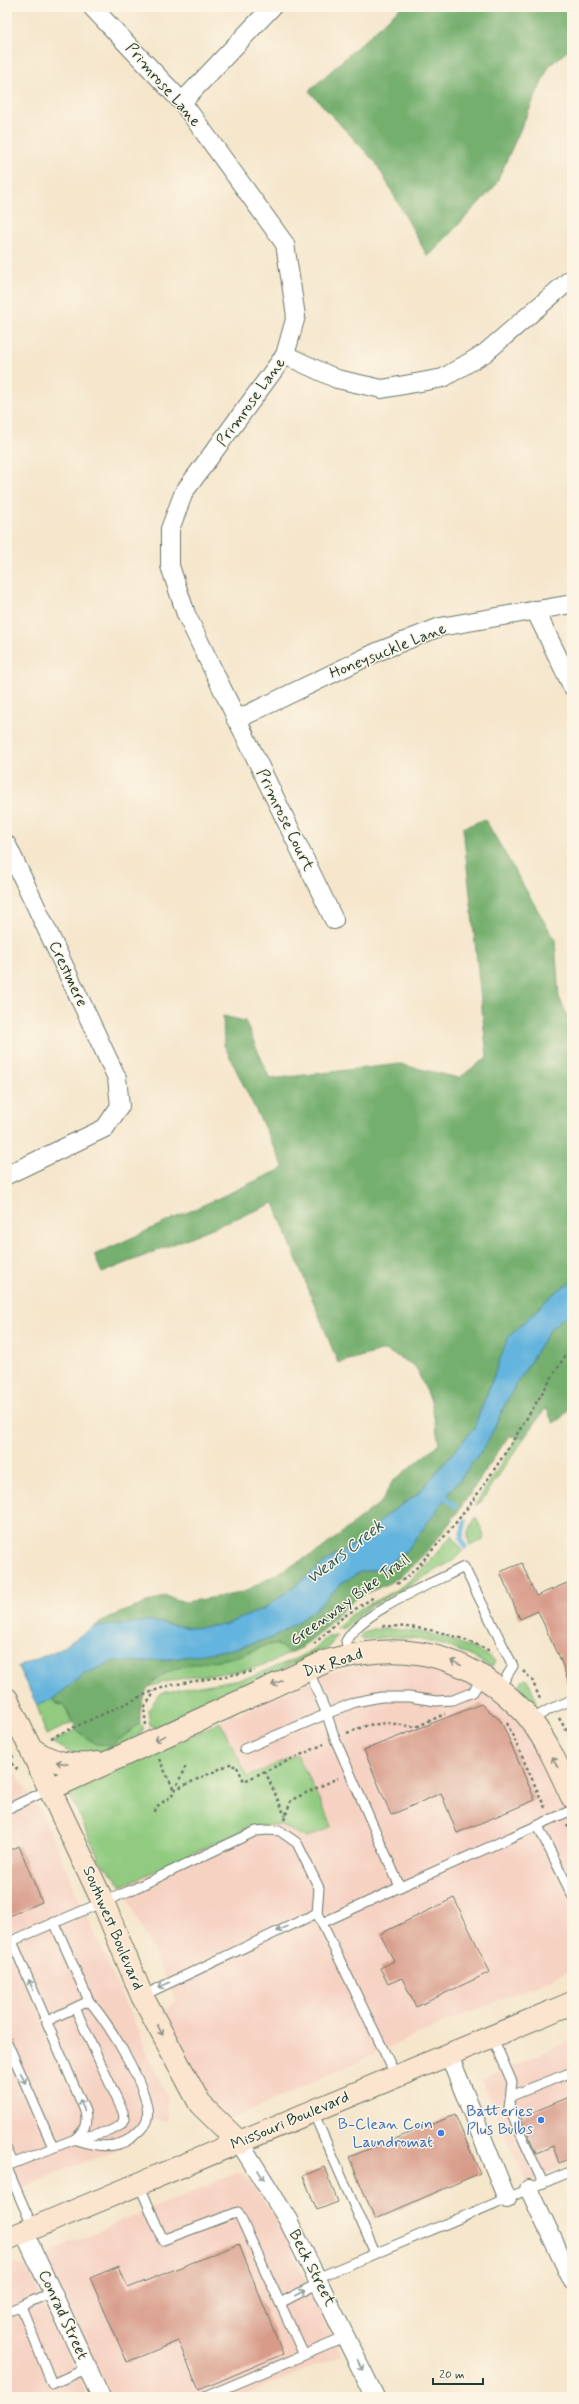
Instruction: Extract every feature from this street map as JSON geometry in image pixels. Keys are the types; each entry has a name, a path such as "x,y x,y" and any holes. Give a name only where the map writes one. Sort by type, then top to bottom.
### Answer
{"main road":[{"name":"Dix Road","path":"50,1788 114,1760 307,1659 372,1651 392,1651 431,1654 449,1660 491,1683 532,1720 545,1742 572,1797"},
{"name":"Southwest Boulevard","path":"7,1699 39,1744 50,1788 103,1902 142,1996 200,2104 240,2142"},
{"path":"39,1744 50,1760 66,1764 84,1765 114,1760"},
{"name":"Missouri Boulevard","path":"21,2233 572,2003"}],"street":[{"name":"Primrose Lane","path":"92,7 182,102 285,244 296,316 285,355 184,492 170,528 170,566 186,614 236,720"},
{"path":"182,102 272,7"},
{"path":"285,355 337,379 382,389 443,378 485,353 572,278"},
{"name":"Honeysuckle Lane","path":"236,720 377,652 440,627 572,604"},
{"path":"535,610 572,686"},
{"name":"Primrose Court","path":"236,720 334,920"},
{"name":"Crestmere","path":"7,845 117,1078 120,1106 105,1128 7,1175"},
{"path":"449,2054 507,2199"},
{"name":"Beck Street","path":"240,2142 278,2202 376,2397"},
{"path":"536,2186 572,2280"},
{"name":"Conrad Street","path":"21,2233 52,2292 101,2397"}],"lane":[{"path":"244,1749 326,1712 355,1702 381,1697 409,1697 436,1701 453,1700 491,1683 513,1666 464,1567 374,1614 358,1625 346,1641 349,1655"},
{"path":"307,1659 334,1739 400,1887"},
{"path":"532,1720 550,1709 572,1700"},
{"path":"7,1809 50,1788"},
{"path":"322,1923 572,1810"},
{"path":"538,1826 572,1895"},
{"path":"75,2139 82,2133 86,2118 47,2021 10,1942 103,1902 256,1831 280,1831 297,1843 320,1888 317,1913 396,2076"},
{"path":"142,1996 317,1913"},
{"path":"54,1922 89,2001 100,2013 134,2073 146,2099 148,2109 147,2121 136,2134 121,2144 104,2146 75,2139"},
{"path":"47,2021 89,2001"},
{"path":"9,2166 75,2139 110,2131 121,2125 124,2119 123,2112 75,2008"},
{"path":"492,2036 512,2082 510,2108 536,2186"},
{"path":"7,2042 54,2147"},
{"path":"511,2096 572,2072"},
{"path":"313,2112 375,2253"},
{"path":"7,2150 21,2233"},
{"path":"280,2303 318,2280 375,2253 572,2171"},
{"path":"139,2184 163,2240 238,2212 304,2355"},
{"path":"7,2312 52,2292"},
{"path":"21,2306 52,2384 88,2368"},
{"path":"205,2397 346,2337"}],"path":[{"name":"Greenway Bike Trail","path":"391,1588 416,1568 470,1505 572,1345"},
{"name":"Greenway Bike Trail","path":"307,1659 343,1617 379,1594"},
{"path":"39,1744 153,1691 171,1685 262,1670"},
{"path":"174,1790 230,1764 232,1767 236,1765 244,1781 334,1739 368,1725 388,1723 416,1727 449,1713"},
{"path":"505,1720 545,1809 567,1824 572,1835"},
{"path":"158,1757 174,1790"},
{"path":"155,1812 157,1806 172,1795 176,1782 185,1771 185,1767"},
{"path":"265,1771 285,1816"},
{"path":"280,1831 291,1800 350,1773"}],"shaded area":[{"path":"391,1661 411,1663 448,1672 471,1683 496,1699 518,1720 533,1742 572,1819 572,1970 439,2025 229,2120 209,2100 166,2019 165,2011 176,2000 122,1886 250,1827 280,1825 307,1838 248,1777 220,1722 330,1672 372,1663"},
{"path":"7,1759 41,1812 167,2097 168,2121 156,2119 130,2144 7,2194"},
{"path":"572,2040 572,2162 526,2182 481,2080"},
{"path":"237,2173 244,2174 251,2182 279,2223 341,2355 241,2397 112,2397 54,2277 50,2265 50,2255 55,2249"},
{"path":"13,2264 22,2265 28,2270 87,2394 81,2397 7,2397 7,2266"}],"green space":[{"path":"401,7 572,7 572,47 549,66 495,186 428,257 376,163 309,91"},
{"path":"485,819 555,940 559,997 572,1026 572,1281 552,1295 508,1338 474,1428 418,1494 384,1517 367,1536 329,1560 264,1609 224,1625 190,1628 150,1621 94,1627 109,1617 166,1596 185,1602 242,1593 320,1550 382,1501 392,1482 439,1444 431,1401 415,1366 385,1350 338,1363 274,1203 102,1273 94,1255 284,1168 224,1045 223,1016 245,1021 270,1079 399,1064 459,1078 487,1057 463,828"},
{"path":"572,1311 572,1399 567,1410 563,1416 553,1423 546,1408 525,1437 509,1436 443,1532 412,1566 396,1579 353,1601 315,1637 299,1648 289,1652 281,1646 272,1644 235,1657 171,1670 158,1678 148,1688 142,1703 140,1723 113,1745 96,1744 78,1732 65,1706 55,1703 53,1699 84,1674 115,1661 144,1662 178,1658 232,1649 272,1638 311,1613 343,1582 360,1572 384,1568 407,1550 487,1443 508,1398 550,1329"},
{"path":"518,1437 525,1437 481,1502 475,1505"},
{"path":"476,1517 485,1538 470,1546 468,1534"},
{"path":"452,1535 463,1552 456,1559 366,1609 345,1628 336,1629 343,1621 360,1609 396,1590 412,1579 430,1561"},
{"path":"373,1629 411,1631 448,1639 478,1650 495,1661 492,1666 489,1666 457,1650 421,1639 397,1637 360,1638 362,1634"},
{"path":"337,1636 328,1648 155,1727 150,1725 148,1711 160,1693 251,1677 297,1658 314,1649 328,1637"},
{"path":"276,1644 289,1652 303,1647 277,1660 256,1667 173,1680 149,1687 160,1677 181,1667 238,1656"},
{"path":"525,1679 528,1680 537,1702 531,1702 518,1688 520,1683"},
{"path":"53,1699 55,1703 65,1706 72,1723 46,1735 37,1705"},
{"path":"220,1722 248,1777 297,1754 332,1826 307,1838 280,1825 250,1827 122,1886 99,1859 69,1793"},
{"path":"140,1723 143,1728 141,1734 108,1750 97,1753 75,1753 52,1742 76,1730 78,1732 126,1735"}],"water":[{"name":"Wears Creek","path":"572,1281 572,1311 550,1329 508,1398 487,1443 407,1550 384,1568 360,1572 343,1582 311,1613 272,1638 232,1649 178,1658 144,1662 115,1661 84,1674 53,1699 37,1705 18,1667 58,1650 94,1627 150,1621 190,1628 224,1625 264,1609 329,1560 367,1536 384,1517 418,1494 474,1428 508,1338 552,1295"}],"building":[{"path":"522,1563 536,1596 572,1581 572,1686 570,1686 558,1653 557,1654 538,1611 520,1619 500,1572"},
{"path":"481,1704 501,1721 535,1800 457,1833 441,1793 391,1815 364,1750"},
{"path":"19,1846 42,1902 7,1917 7,1851"},
{"path":"454,1898 490,1972 416,2007 402,1978 388,1984 380,1968 394,1961 380,1934"},
{"path":"572,2096 572,2157 559,2163 553,2146 536,2153 521,2117"},
{"path":"455,2115 480,2173 375,2219 349,2157"},
{"path":"324,2167 338,2202 317,2210 303,2176"},
{"path":"239,2244 283,2354 199,2390 178,2341 127,2362 90,2278 119,2266 128,2288"}],"waterway":[{"path":"441,1493 455,1506"},
{"path":"465,1521 461,1538 465,1547"}],"place":[{"name":"Batteries Plus Bulbs","path":"541,2120"},
{"name":"B-Clean Coin Laundromat","path":"441,2133"}]}
